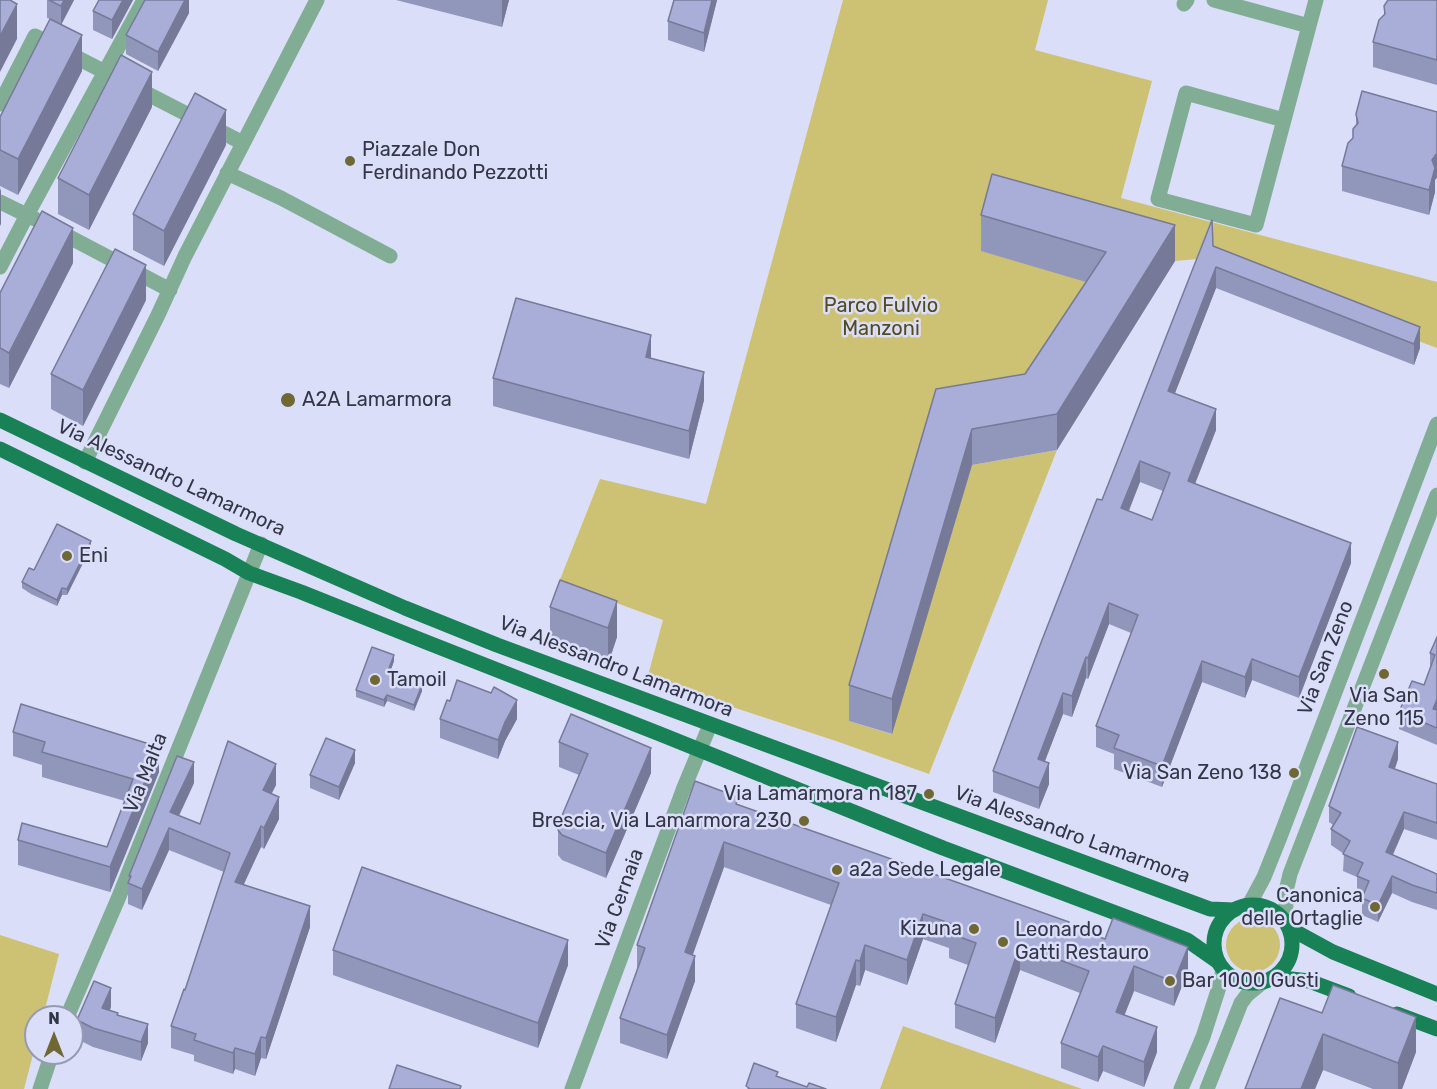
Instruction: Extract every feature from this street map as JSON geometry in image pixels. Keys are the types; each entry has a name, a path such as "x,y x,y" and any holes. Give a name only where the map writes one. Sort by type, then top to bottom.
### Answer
{"main road":[{"name":"Via Alessandro Lamarmora","path":"0,420 236,534 486,641 1210,909 1241,908"},
{"path":"0,449 225,559 249,573 943,848 1187,940 1238,980 1246,982 1269,979 1309,981 1360,1000"},
{"path":"1220,965 1214,948 1218,926 1225,917 1241,908 1259,905 1269,908 1278,914 1287,925 1333,952 1429,987 1437,994"},
{"path":"1269,979 1287,964 1290,955 1292,946 1287,925"},
{"path":"1380,1007 1437,1029"}],"street":[{"path":"0,267 144,0"},
{"path":"85,462 185,256 317,0"},
{"path":"1214,0 1309,26"},
{"path":"1284,120 1186,93 1158,199 1256,225 1284,120 1309,26 1316,0"},
{"path":"0,104 35,36 243,143"},
{"path":"227,173 281,198 390,256"},
{"path":"0,202 170,290"},
{"name":"Via San Zeno","path":"1241,908 1264,877 1437,424"},
{"path":"1287,925 1287,887 1290,874 1437,495"},
{"name":"Via Malta","path":"72,1005 239,603 261,544"},
{"name":"Via Cernaia","path":"572,1089 683,790 710,725"},
{"path":"1181,1089 1203,1037 1220,965"},
{"path":"1208,1089 1241,1004 1247,995 1269,979"},
{"path":"40,1089 48,1065"}],"green space":[{"name":"Parco Fulvio Manzoni","path":"843,0 1048,0 1035,50 1152,81 1121,198 1437,282 1437,348 1198,259 1175,261 1106,288 1025,410 936,425 849,721 891,734 972,465 1057,450 929,774 647,679 663,620 559,582 600,479 706,504"},
{"path":"1253,918 1272,926 1280,945 1272,964 1253,972 1234,964 1226,945 1234,926"},
{"path":"0,935 59,954 46,1005 24,1005 24,1065 30,1065 24,1089 0,1089"},
{"path":"903,1026 1082,1089 880,1089"}],"building":[{"path":"0,0 10,0 17,4 0,36"},
{"path":"49,0 64,0 61,6"},
{"path":"99,0 123,0 112,20 93,11"},
{"path":"145,0 185,0 158,52 126,35"},
{"path":"674,0 712,0 704,33 668,21"},
{"path":"1388,0 1437,0 1437,60 1373,42 1379,20 1385,14 1384,6"},
{"path":"50,19 82,35 18,159 0,150 0,117"},
{"path":"121,55 152,72 89,195 58,178"},
{"path":"1362,91 1437,112 1437,153 1432,160 1435,168 1429,190 1342,166 1348,143 1353,138 1353,129 1358,123 1356,114"},
{"path":"195,93 226,110 164,231 133,214"},
{"path":"992,174 1175,225 1057,414 972,429 892,699 849,685 936,389 1025,374 1106,252 981,215"},
{"path":"42,211 73,228 9,353 0,348 0,293"},
{"path":"1212,220 1213,246 1420,327 1414,344 1216,267 1168,391 1216,409 1188,481 1351,543 1299,677 1252,659 1245,677 1202,661 1162,766 1114,748 1119,735 1096,726 1138,615 1109,603 1072,696 1063,693 1038,759 1049,763 1039,788 993,771 1097,499 1102,500","holes":["1140,461 1170,473 1152,520 1121,508"]},
{"path":"115,249 146,265 83,390 51,374"},
{"path":"516,298 651,335 646,357 704,372 689,431 493,378"},
{"path":"57,524 91,541 67,589 62,588 57,600 22,582 29,568 34,570"},
{"path":"560,580 617,601 608,628 550,607"},
{"path":"1437,637 1437,699 1433,709 1437,710 1437,728 1399,712 1412,681 1424,685 1435,655 1430,653"},
{"path":"372,647 394,655 388,671 422,685 414,705 387,695 384,700 356,690"},
{"path":"457,680 491,693 494,687 517,700 498,740 440,719 447,700 450,701"},
{"path":"21,704 159,747 110,867 18,840 22,823 107,847 133,779 42,752 45,742 13,732"},
{"path":"571,714 651,748 606,853 562,835 558,830 558,825 588,754 559,742"},
{"path":"1357,727 1398,742 1389,767 1437,784 1437,823 1404,812 1386,852 1437,874 1437,893 1392,876 1378,905 1362,898 1369,881 1357,876 1363,863 1343,854 1350,841 1331,829 1341,813 1329,806"},
{"path":"326,738 355,750 339,787 310,775"},
{"path":"228,741 276,764 263,790 279,797 264,828 261,826 235,882 310,906 266,1038 261,1037 255,1054 235,1048 233,1053 194,1040 196,1034 171,1026 230,853 169,828 142,889 128,883 177,756 194,762 170,812 200,824"},
{"path":"695,781 738,797 736,804 1069,922 1068,925 1105,939 1113,918 1188,947 1174,982 1134,966 1116,1012 1157,1027 1144,1062 1103,1046 1098,1057 1061,1043 1089,971 1020,945 995,1018 955,1004 976,943 949,933 952,924 923,914 907,960 865,945 860,961 856,960 836,1017 796,1004 839,883 724,842 685,952 695,956 667,1035 620,1018 645,948 637,945"},
{"path":"362,867 568,940 538,1023 333,950"},
{"path":"94,981 111,988 102,1008 148,1024 141,1042 84,1024 84,1005"},
{"path":"1333,985 1416,1017 1398,1063 1323,1034 1301,1089 1245,1089 1280,998 1322,1013"},
{"path":"754,1063 778,1072 776,1076 807,1087 809,1083 826,1089 748,1089 746,1086"},
{"path":"397,1065 461,1086 460,1089 389,1089"}],"place":[{"name":"Piazzale Don Ferdinando Pezzotti","path":"350,161"},
{"name":"A2A Lamarmora","path":"288,400"},
{"name":"Eni","path":"67,556"},
{"name":"Via San Zeno 115","path":"1384,674"},
{"name":"Tamoil","path":"375,680"},
{"name":"Via San Zeno 138","path":"1294,773"},
{"name":"Via Lamarmora n 187","path":"929,794"},
{"name":"Brescia, Via Lamarmora 230","path":"804,821"},
{"name":"a2a Sede Legale","path":"837,870"},
{"name":"Canonica delle Ortaglie","path":"1375,907"},
{"name":"Kizuna","path":"974,929"},
{"name":"Leonardo Gatti Restauro","path":"1003,942"},
{"name":"Bar 1000 Gusti","path":"1170,981"}]}
